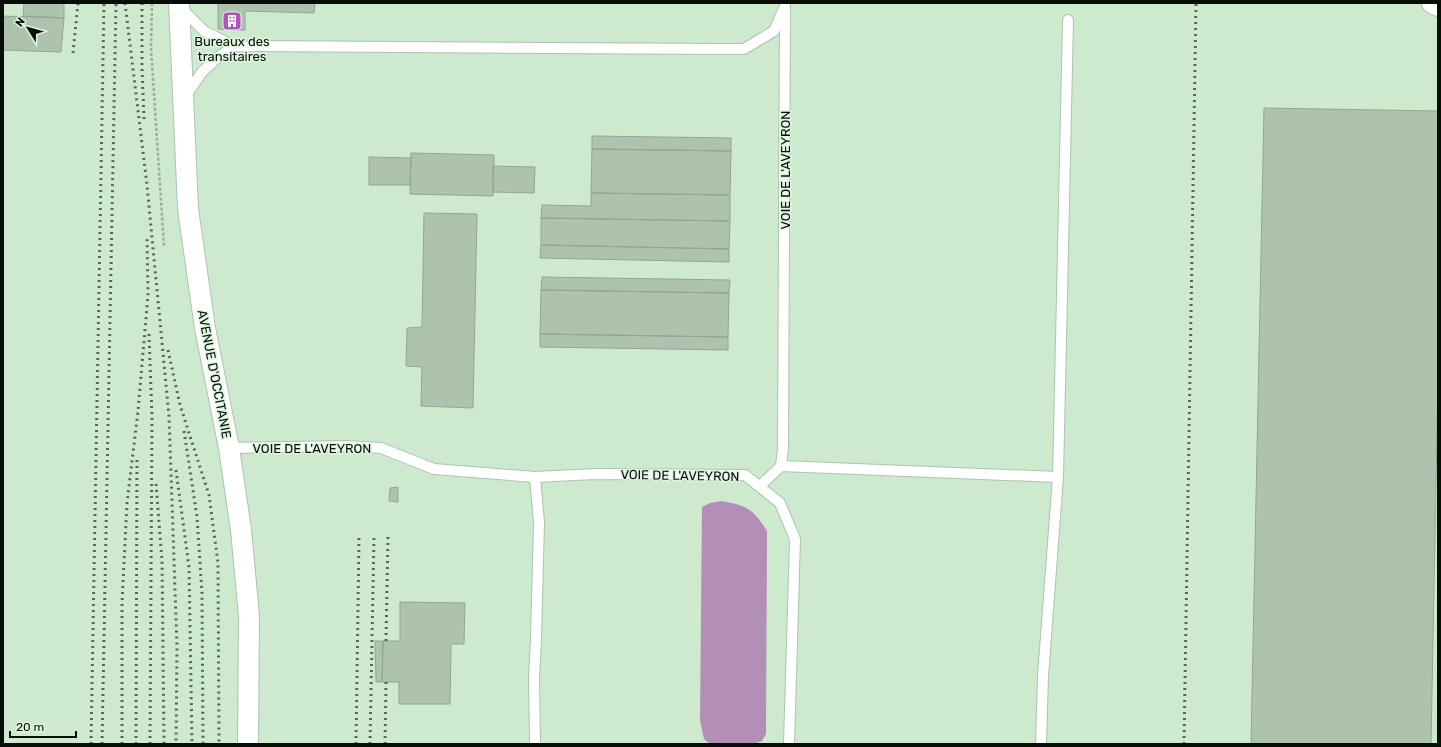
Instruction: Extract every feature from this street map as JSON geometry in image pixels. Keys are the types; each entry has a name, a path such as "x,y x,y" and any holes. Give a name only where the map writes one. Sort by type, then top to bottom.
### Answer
{"street":[{"path":"1432,3 1438,6"},
{"name":"AVENUE D'OCCITANIE","path":"179,5 188,209 205,328 229,448 241,530 249,616 248,744"}],"lane":[{"path":"179,5 204,31 234,46 744,49 774,30 786,4"},
{"name":"VOIE DE L'AVEYRON","path":"781,466 783,448 786,4"},
{"path":"1041,744 1043,676 1058,477 1068,20"},
{"path":"183,100 202,72 217,58 234,46"},
{"name":"VOIE DE L'AVEYRON","path":"229,448 347,446 381,448 434,469 535,477 595,474 745,475 780,503 795,539 789,744"},
{"path":"760,486 781,466 1058,477"},
{"path":"535,477 538,522 534,678 535,744"}],"path":[{"path":"152,3 151,48 164,246"}],"shaded area":[{"path":"3,3 1438,3 1438,744 3,744"},
{"path":"722,501 744,507 749,510 758,518 767,531 766,734 762,741 753,744 710,744 704,739 700,721 702,507 710,503"}],"building":[{"path":"24,3 64,3 64,18 23,16"},
{"name":"Bureaux des transitaires","path":"218,3 315,3 314,13 245,11 245,30 218,29"},
{"path":"3,16 64,18 61,52 3,50"},
{"path":"1264,108 1438,111 1438,379 1431,744 1251,744"},
{"path":"592,136 731,138 731,151 592,149"},
{"path":"592,149 731,151 730,195 591,193"},
{"path":"411,153 494,155 493,196 410,194"},
{"path":"369,157 411,158 410,185 369,185"},
{"path":"493,166 535,167 534,193 493,192"},
{"path":"591,193 730,195 730,221 541,218 542,205 591,206"},
{"path":"424,213 477,214 473,408 421,406 422,367 406,366 407,328 422,327"},
{"path":"541,218 730,221 729,249 541,245"},
{"path":"541,245 729,249 729,262 540,258"},
{"path":"542,277 730,280 729,293 541,290"},
{"path":"541,290 729,293 728,337 540,334"},
{"path":"540,334 728,337 728,350 540,347"},
{"path":"398,487 398,502 389,501 390,488"},
{"path":"400,602 465,603 464,644 451,644 450,704 399,704 399,682 382,682 383,641 400,641"},
{"path":"375,641 383,641 382,682 376,682"}],"railway":[{"path":"73,53 78,3"},
{"path":"91,744 104,3"},
{"path":"102,744 116,3"},
{"path":"125,3 147,185 169,416 177,647 176,744"},
{"path":"142,3 144,119"},
{"path":"1184,744 1196,3"},
{"path":"122,744 122,603 127,503 138,411 148,295 147,237"},
{"path":"149,334 152,417 150,744"},
{"path":"168,350 180,405 209,495 218,563 219,744"},
{"path":"184,431 197,517 202,593 203,744"},
{"path":"136,744 137,457"},
{"path":"176,470 189,567 192,744"},
{"path":"156,484 162,560 164,744"},
{"path":"386,641 388,535"},
{"path":"370,744 374,536"},
{"path":"356,744 359,537"},
{"path":"385,744 386,682"}],"place":[{"name":"Bureaux des transitaires","path":"232,21"}]}
